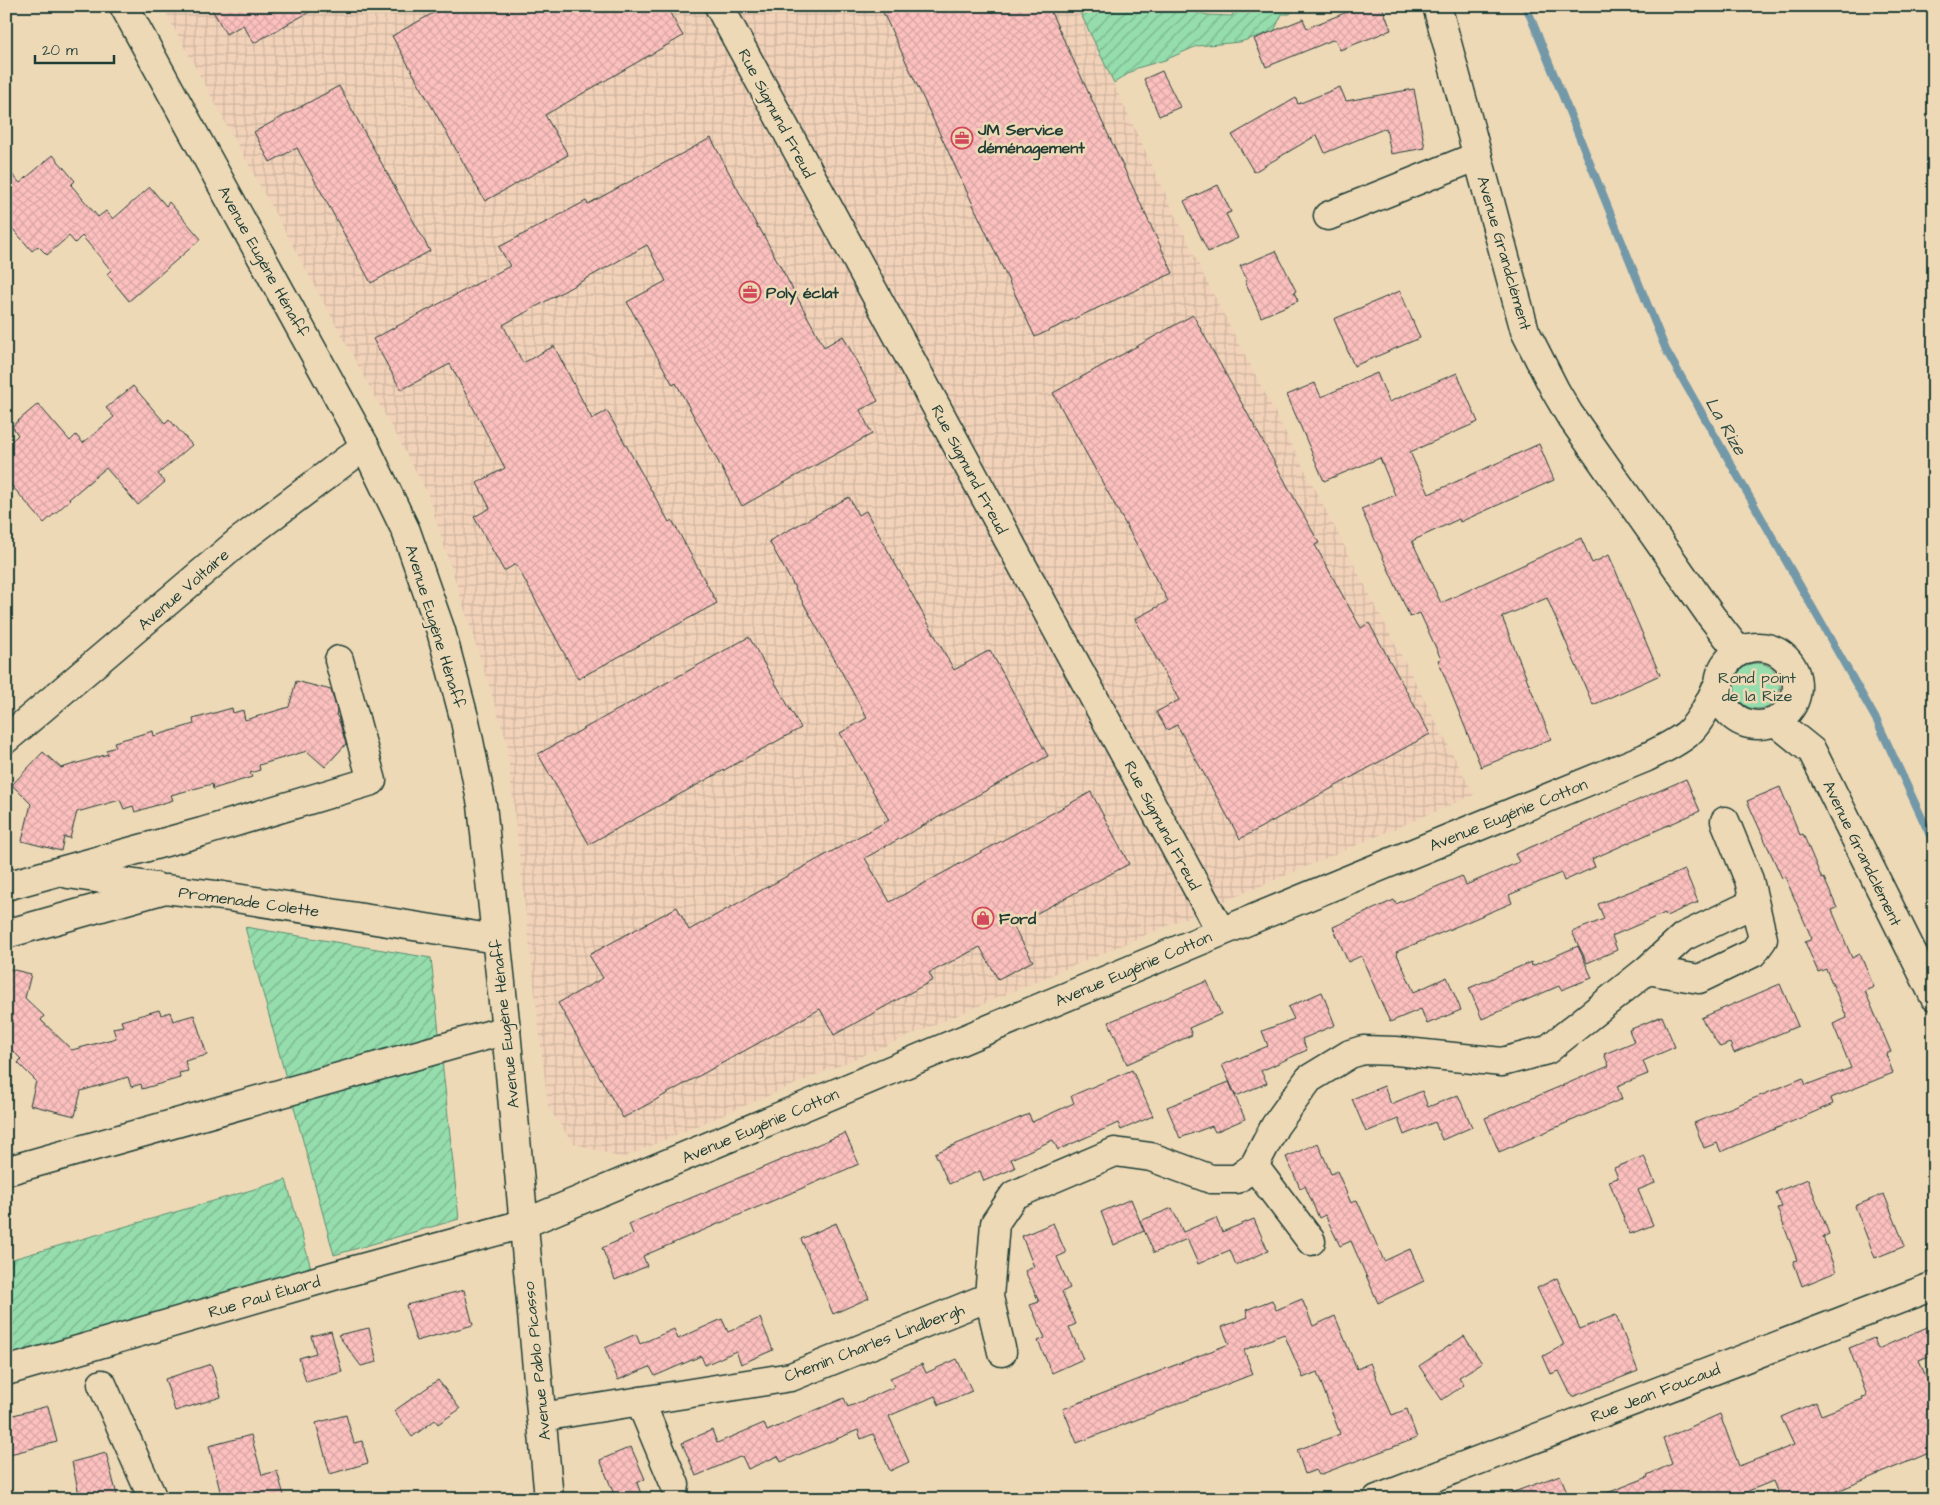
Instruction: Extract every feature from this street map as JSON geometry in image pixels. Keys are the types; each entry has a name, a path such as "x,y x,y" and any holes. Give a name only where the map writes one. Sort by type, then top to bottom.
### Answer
{"street":[{"name":"Avenue Eugène Hénaff","path":"124,6 365,446 406,531 441,631 465,721 482,805 506,1030 523,1224"},
{"name":"Rue Sigmund Freud","path":"719,6 1221,932"},
{"name":"Avenue Grandclément","path":"1437,6 1525,331 1554,390 1569,414 1710,616 1739,652"},
{"path":"1328,216 1478,156"},
{"name":"Avenue Voltaire","path":"6,738 238,542 365,446"},
{"path":"1751,647 1765,647 1778,652 1788,660 1795,672 1798,686 1796,699 1788,712 1776,722 1762,726 1748,725 1736,719 1726,709 1720,697 1719,684 1722,671 1729,660 1739,652 1751,647"},
{"path":"6,886 372,781 339,660"},
{"name":"Avenue Eugénie Cotton","path":"523,1224 1221,932 1645,758 1688,733 1701,717 1719,684"},
{"name":"Avenue Grandclément","path":"1776,722 1812,751 1934,996"},
{"path":"1647,970 1699,979 1753,953 1763,939 1749,880 1725,820"},
{"path":"57,872 165,889"},
{"name":"Promenade Colette","path":"6,934 165,889 223,896 496,939"},
{"path":"1002,1352 989,1297 995,1223 1014,1195 1115,1152 1151,1157 1211,1179 1237,1179 1254,1166 1275,1126 1309,1079 1350,1054 1363,1050 1396,1051 1502,1062 1547,1050 1647,970 1683,937 1754,903"},
{"path":"6,1171 506,1030"},
{"path":"1254,1166 1310,1241"},
{"name":"Rue Paul Éluard","path":"6,1371 333,1276 523,1224"},
{"name":"Avenue Pablo Picasso","path":"523,1224 549,1499"},
{"name":"Rue Jean Foucaud","path":"1377,1499 1934,1286"},
{"name":"Chemin Charles Lindbergh","path":"541,1417 791,1377 989,1297"},
{"path":"102,1384 152,1499"},
{"path":"640,1401 675,1485"}],"shaded area":[{"path":"162,6 1077,6 1205,278 1474,795 622,1158 573,1143 548,1107 506,739 427,492"}],"green space":[{"path":"1077,6 1182,6 1184,9 1208,15 1232,16 1235,6 1299,6 1294,8 1290,14 1282,14 1274,31 1240,42 1197,46 1165,60 1137,68 1114,83"},
{"name":"Rond point de la Rize","path":"1753,663 1761,663 1770,667 1776,673 1780,686 1776,699 1770,705 1761,709 1753,709 1744,705 1738,699 1734,690 1734,682 1738,673 1744,667"},
{"path":"245,927 431,958 459,1219 334,1255"},
{"path":"286,1180 311,1268 6,1356 6,1261"}],"building":[{"path":"210,6 320,6 254,43 243,25 226,34"},
{"path":"446,6 666,6 683,36 545,115 568,155 485,201 392,36"},
{"path":"880,6 1048,6 1173,273 1035,337"},
{"path":"1362,6 1382,6 1391,30 1340,50 1335,39 1266,67 1254,39 1303,19 1307,28"},
{"path":"1162,71 1180,107 1159,116 1144,79"},
{"path":"339,86 430,251 371,283 297,148 270,162 254,132"},
{"path":"1340,87 1346,101 1414,89 1425,148 1391,154 1386,128 1325,153 1317,135 1254,172 1232,135 1296,98 1298,104"},
{"path":"711,138 824,347 843,336 878,401 860,410 872,434 742,506 676,383 673,385 627,302 666,281 647,245 503,325 523,363 554,346 592,419 607,411 669,522 672,520 717,603 578,679 516,564 504,571 474,517 490,508 477,483 505,468 450,364 401,390 373,339 510,266 499,247 586,201 588,204"},
{"path":"53,155 75,181 71,185 98,217 106,211 113,219 150,187 166,206 169,202 201,239 129,301 107,274 111,270 82,236 75,243 69,236 47,255 38,246 32,251 6,221 6,168 20,183"},
{"path":"1218,185 1231,212 1226,214 1238,238 1208,252 1184,201"},
{"path":"1276,251 1296,291 1294,292 1298,301 1261,317 1240,266"},
{"path":"1400,291 1420,338 1354,366 1334,319"},
{"path":"1193,315 1319,543 1315,545 1344,598 1361,628 1369,623 1430,734 1240,839 1177,725 1167,730 1156,712 1179,700 1135,619 1168,601 1053,393"},
{"path":"1377,373 1389,402 1457,373 1478,422 1410,452 1429,494 1539,444 1554,480 1460,522 1459,519 1412,541 1441,603 1581,538 1592,563 1609,555 1660,675 1593,705 1547,598 1502,617 1551,739 1481,767 1438,660 1441,659 1420,613 1410,617 1361,509 1395,495 1380,458 1324,481 1287,395 1315,383 1321,397"},
{"path":"133,386 165,423 169,419 192,445 158,474 165,482 138,505 106,468 44,523 6,479 6,446 18,435 12,426 38,404 70,441 76,435 83,443 114,417 106,408"},
{"path":"849,497 858,515 866,511 954,670 990,650 1048,756 865,858 890,902 1091,792 1129,864 1013,926 1033,961 998,979 980,947 929,973 933,980 834,1035 820,1009 623,1118 558,1003 603,978 589,955 677,907 689,930 889,820 840,733 867,718 769,541"},
{"path":"749,637 801,728 589,844 538,754"},
{"path":"296,681 331,690 337,711 336,715 346,744 325,767 307,751 259,765 260,770 250,773 252,777 213,789 212,784 171,795 173,800 135,812 133,806 124,809 120,800 77,812 70,838 64,837 61,851 22,841 31,804 12,785 43,752 61,768 108,754 106,750 116,747 114,742 153,731 154,736 194,724 193,719 232,708 233,713 243,710 245,720 289,707"},
{"path":"1686,779 1700,811 1592,859 1595,867 1564,881 1561,873 1509,895 1512,903 1396,952 1414,992 1447,977 1461,1010 1427,1024 1421,1009 1390,1022 1361,956 1348,962 1333,927 1394,900 1396,904 1462,876 1466,885 1519,862 1515,854"},
{"path":"1780,787 1800,835 1803,834 1822,879 1824,878 1837,908 1832,910 1852,958 1860,954 1874,987 1865,991 1891,1052 1886,1054 1893,1073 1831,1098 1833,1104 1721,1152 1717,1143 1704,1148 1694,1123 1803,1078 1806,1085 1851,1068 1833,1024 1847,1018 1826,969 1818,972 1805,942 1812,939 1785,877 1782,878 1747,801"},
{"path":"1685,870 1698,902 1666,916 1665,913 1612,936 1617,950 1587,963 1572,932 1604,919 1598,904"},
{"path":"1578,946 1592,978 1561,990 1559,986 1482,1019 1469,988 1531,962 1532,966"},
{"path":"6,968 31,974 25,998 44,1016 41,1020 72,1050 116,1038 113,1028 123,1026 121,1021 159,1010 161,1015 170,1012 173,1021 194,1015 207,1055 185,1061 188,1071 179,1073 180,1078 142,1089 141,1084 131,1087 128,1077 81,1091 75,1116 30,1105 36,1081 18,1063 21,1059 6,1044"},
{"path":"1207,981 1221,1014 1189,1028 1192,1035 1127,1064 1109,1022"},
{"path":"1780,984 1798,1026 1734,1053 1730,1043 1720,1047 1701,1018"},
{"path":"1322,992 1335,1025 1302,1039 1307,1050 1261,1071 1267,1083 1236,1096 1222,1065 1268,1046 1262,1031 1294,1019 1288,1007"},
{"path":"1662,1016 1675,1047 1643,1061 1648,1074 1617,1086 1622,1099 1499,1152 1485,1118 1609,1066 1604,1054 1634,1042 1629,1030"},
{"path":"1132,1070 1153,1116 1121,1130 1118,1123 1058,1150 1053,1140 1011,1159 1015,1168 984,1181 980,1171 949,1184 935,1153 1029,1114 1032,1122 1074,1103 1071,1096"},
{"path":"1229,1082 1245,1119 1215,1132 1212,1126 1180,1138 1167,1107"},
{"path":"1384,1086 1391,1104 1422,1091 1428,1107 1458,1095 1472,1127 1442,1140 1435,1122 1404,1135 1398,1119 1366,1132 1352,1099"},
{"path":"845,1133 859,1164 643,1256 647,1266 615,1280 602,1248 633,1234 629,1224"},
{"path":"1318,1143 1331,1174 1337,1171 1351,1203 1357,1200 1384,1261 1410,1249 1424,1281 1378,1303 1351,1241 1340,1246 1325,1215 1319,1218 1305,1186 1300,1188 1286,1157"},
{"path":"1644,1156 1655,1183 1638,1190 1653,1225 1630,1234 1609,1181 1618,1178 1614,1168"},
{"path":"1808,1179 1829,1234 1823,1237 1836,1272 1802,1286 1793,1261 1797,1260 1777,1208 1782,1207 1776,1192"},
{"path":"1884,1194 1905,1246 1875,1258 1855,1206"},
{"path":"1131,1199 1144,1231 1114,1245 1101,1212"},
{"path":"1172,1208 1183,1232 1216,1218 1222,1232 1254,1219 1268,1251 1236,1265 1230,1250 1198,1264 1187,1239 1154,1253 1140,1221"},
{"path":"836,1223 869,1298 833,1314 801,1239"},
{"path":"1053,1223 1066,1253 1057,1257 1070,1288 1062,1292 1076,1324 1069,1327 1083,1359 1052,1373 1038,1341 1045,1338 1030,1305 1039,1302 1025,1271 1034,1267 1022,1236"},
{"path":"1557,1278 1580,1329 1616,1315 1638,1371 1572,1397 1559,1371 1551,1374 1543,1356 1564,1345 1537,1288"},
{"path":"464,1290 473,1325 416,1341 406,1305"},
{"path":"1302,1299 1313,1326 1335,1316 1357,1369 1370,1363 1392,1415 1407,1409 1417,1438 1319,1475 1316,1470 1305,1474 1297,1450 1340,1434 1317,1372 1303,1378 1284,1334 1244,1350 1253,1374 1077,1443 1063,1409 1229,1344 1222,1327 1248,1317 1246,1310 1272,1300 1276,1310"},
{"path":"760,1318 773,1350 741,1364 736,1351 705,1365 701,1356 655,1376 650,1367 618,1380 605,1348 636,1334 640,1344 674,1329 678,1339 722,1319 728,1332"},
{"path":"1934,1324 1934,1354 1919,1360 1934,1396 1934,1451 1835,1492 1838,1499 1780,1499 1773,1481 1729,1499 1695,1499 1692,1492 1675,1499 1597,1499 1597,1497 1648,1477 1647,1475 1672,1464 1663,1439 1720,1414 1739,1466 1794,1445 1781,1417 1816,1402 1821,1415 1867,1396 1849,1348 1874,1338 1878,1349"},
{"path":"369,1328 377,1362 361,1366 338,1335"},
{"path":"331,1331 342,1372 306,1382 299,1358 316,1353 311,1336"},
{"path":"1464,1336 1482,1363 1459,1377 1464,1385 1442,1400 1419,1366"},
{"path":"957,1359 972,1391 939,1405 935,1396 889,1416 909,1462 890,1471 873,1434 861,1439 858,1430 781,1462 778,1456 748,1469 742,1456 696,1476 682,1443 712,1430 717,1443 764,1423 767,1431 844,1398 848,1407 894,1387 890,1378 922,1364 926,1373"},
{"path":"211,1364 221,1397 175,1411 165,1379"},
{"path":"438,1380 460,1409 438,1424 435,1420 412,1437 394,1411"},
{"path":"48,1406 57,1442 6,1455 6,1417"},
{"path":"346,1415 354,1443 362,1441 368,1463 330,1474 316,1423"},
{"path":"251,1435 262,1475 277,1471 285,1499 222,1499 209,1446"},
{"path":"631,1447 645,1479 637,1483 643,1499 616,1499 600,1460"},
{"path":"106,1453 118,1499 80,1499 72,1462"},
{"path":"1560,1475 1570,1499 1503,1499 1503,1496"}],"waterway":[{"name":"La Rize","path":"1526,6 1666,350 1877,721 1934,844"}],"place":[{"name":"JM Service déménagement","path":"962,138"},
{"name":"Poly éclat","path":"750,292"},
{"name":"Ford","path":"983,918"}]}
